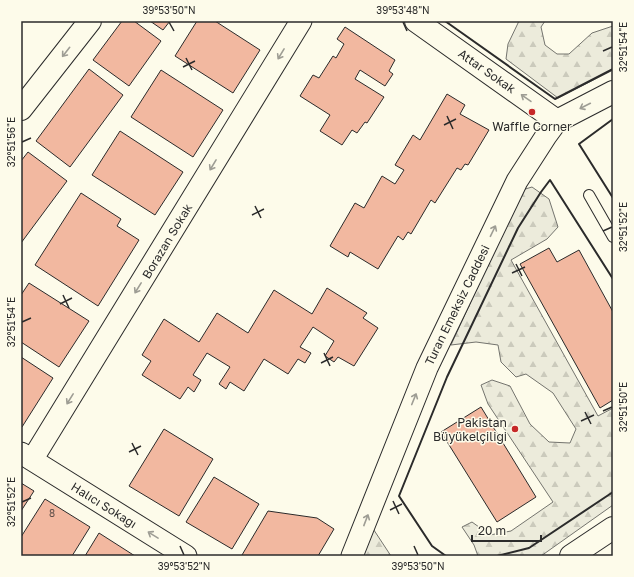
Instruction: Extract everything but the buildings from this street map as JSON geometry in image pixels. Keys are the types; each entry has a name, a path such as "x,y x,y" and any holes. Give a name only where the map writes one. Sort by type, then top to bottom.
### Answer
{"street":[{"path":"21,109 90,21"},
{"name":"Borazan Sokak","path":"26,456 301,21"},
{"name":"Attar Sokak","path":"416,21 557,120"},
{"name":"Turan Emeksiz Caddesi","path":"352,556 427,368 517,180 557,120 613,92"},
{"name":"Halıcı Sokağı","path":"26,456 186,556"},
{"path":"571,556 613,528"}],"lane":[{"path":"589,195 613,237"}],"green space":[{"path":"519,21 545,21 541,27 545,45 557,54 569,54 592,33 613,26 613,70 558,98 506,59 508,44"},
{"path":"532,187 549,199 558,227 547,239 511,260 598,416 613,408 613,505 541,556 478,556 474,545 462,527 472,522 490,535 511,531 553,502 488,404 481,385 492,380 510,386 530,424 549,442 570,443 576,429 553,393 526,374 516,377 501,362 498,345 476,342 451,345 522,190"},
{"path":"366,518 391,556 352,556"}],"wall":[{"path":"445,21 555,99 613,69"},
{"path":"613,119 579,144 613,198"},
{"path":"446,556 432,546 399,496 447,377 518,228 550,180 613,279"},
{"path":"497,556 529,548 613,492"}],"place":[{"name":"Waffle Corner","path":"532,112"},
{"name":"Pakistan Büyükelçiliği","path":"515,429"}]}
